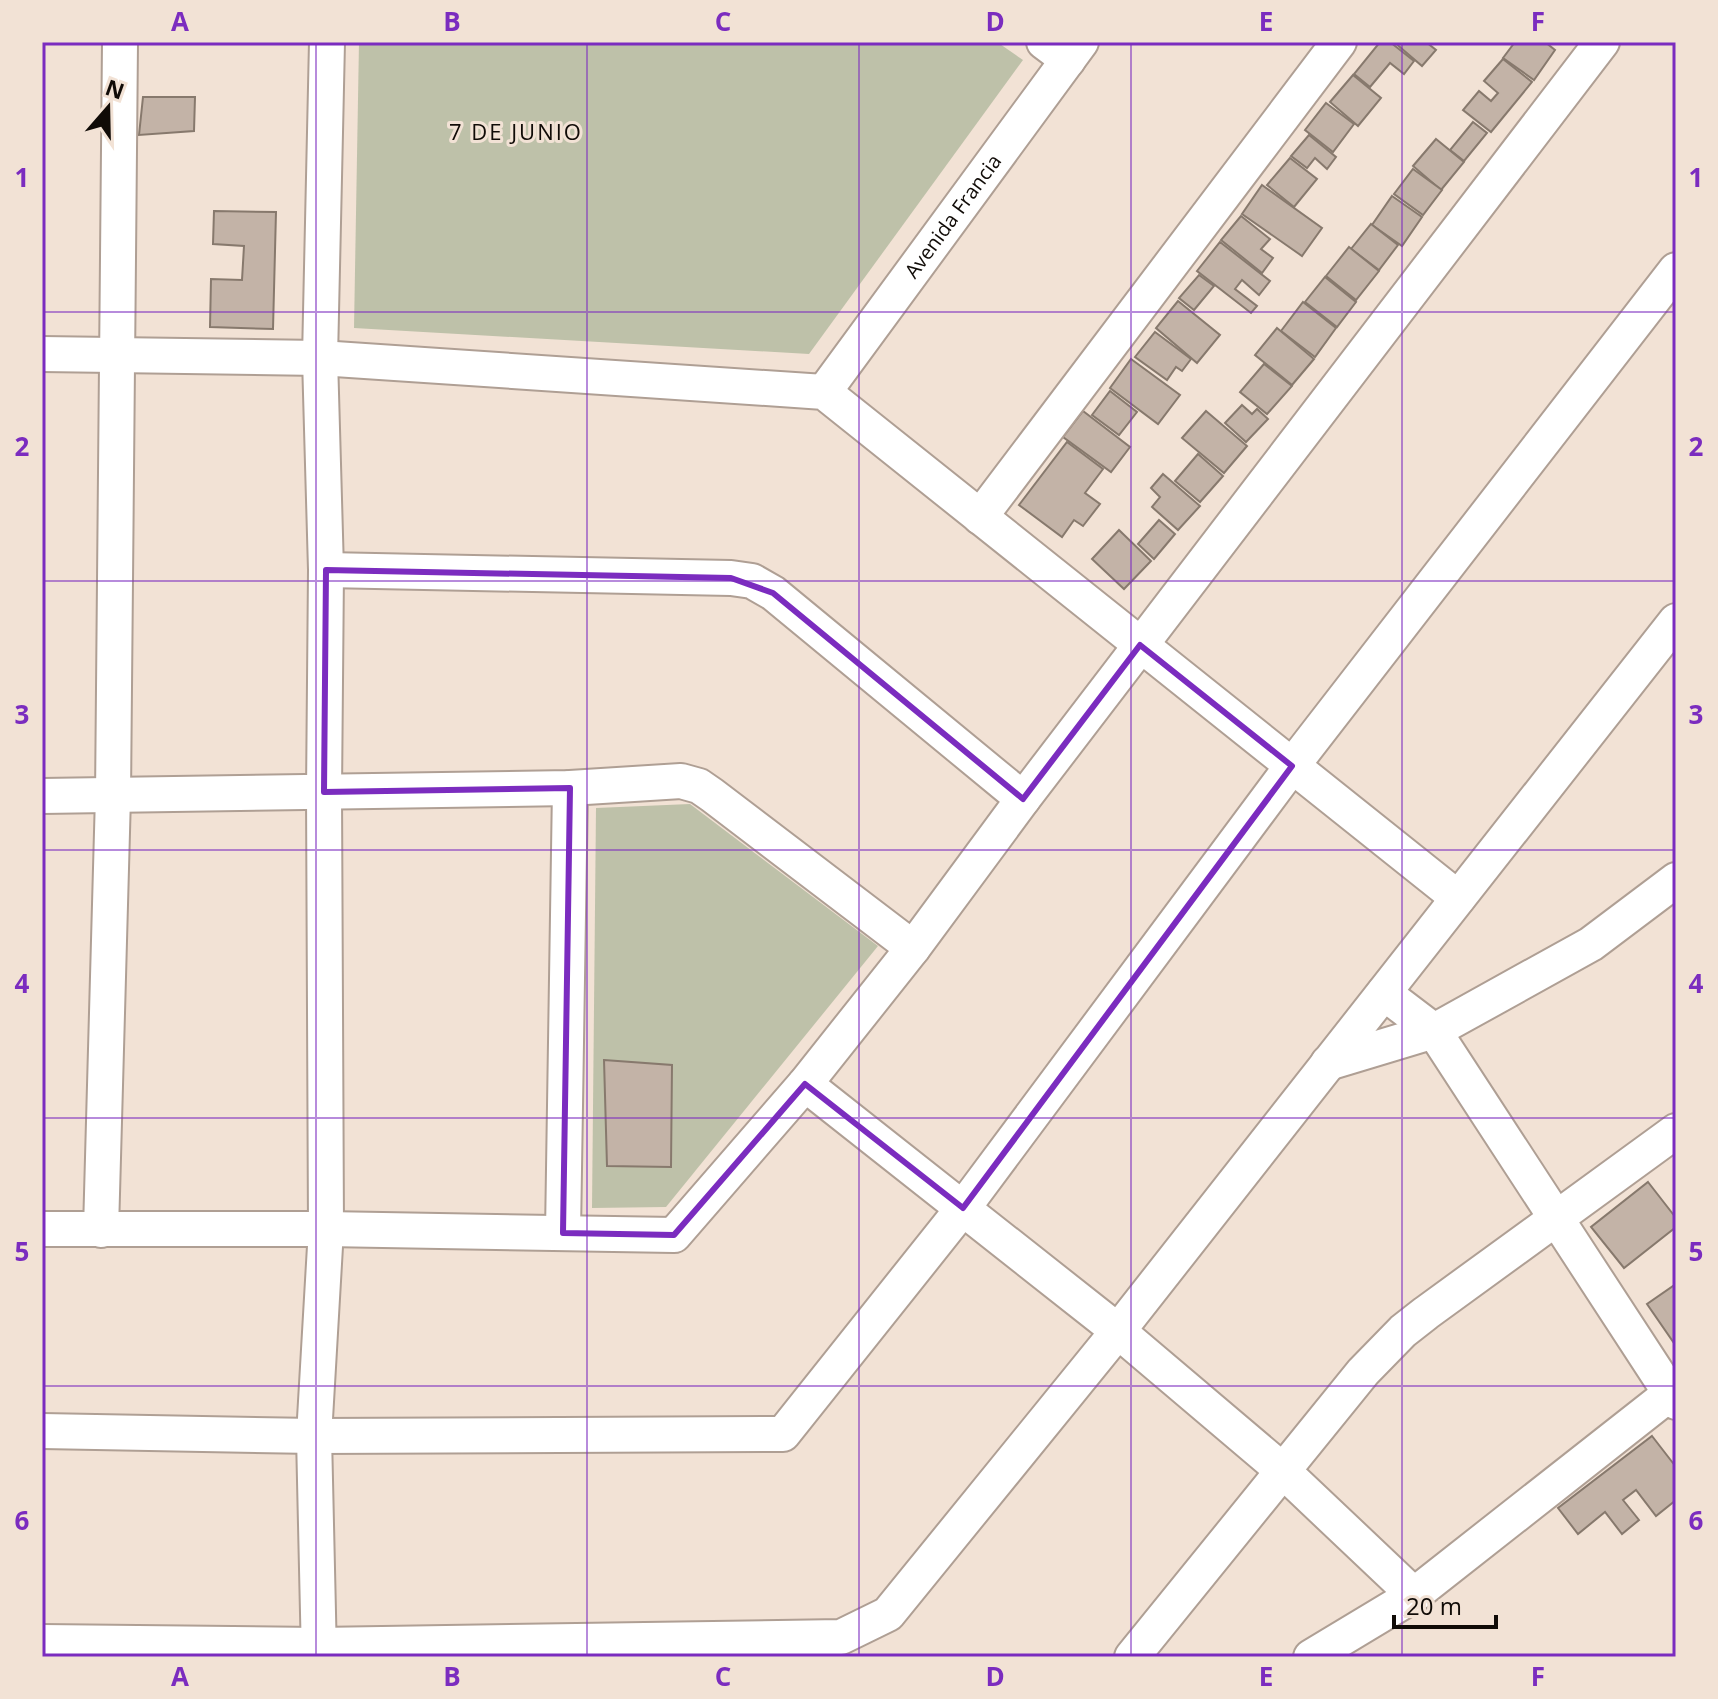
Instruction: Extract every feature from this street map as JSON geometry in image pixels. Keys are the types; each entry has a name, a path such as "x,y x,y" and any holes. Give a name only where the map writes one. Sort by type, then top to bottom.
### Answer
{"street":[{"path":"101,1230 113,796 120,42"},
{"path":"319,1651 314,1436 326,1229 326,570 320,358 327,42"},
{"path":"980,517 1339,42"},
{"path":"42,1229 326,1229 674,1235 805,1084 913,948 1140,645 1602,42"},
{"name":"Avenida Francia","path":"824,392 1064,48"},
{"path":"42,1431 314,1436 783,1434 963,1208 1292,766 1676,270"},
{"path":"42,354 320,358 824,392 1458,898"},
{"path":"326,570 731,578 752,581 773,593 1023,799"},
{"path":"42,1642 106,1650 523,1649 841,1637 888,1614 1118,1331 1676,621"},
{"path":"42,796 570,788 681,781 699,786 913,948"},
{"path":"563,1233 570,788"},
{"path":"1328,1063 1434,1031 1591,944 1676,880"},
{"path":"1311,1657 1414,1595 1674,1395 1434,1031 1384,993"},
{"path":"805,1084 1118,1331 1282,1470 1414,1595"},
{"path":"1132,1657 1363,1372 1403,1331 1676,1131"}],"highlighted area":[{"path":"326,570 731,578 773,593 1023,799 1140,645 1292,766 963,1208 805,1084 674,1235 563,1233 570,788 324,792"}],"green space":[{"path":"359,42 997,42 1023,60 809,354 354,328"},
{"path":"690,804 878,946 666,1207 592,1208 596,808"}],"building":[{"path":"1380,42 1390,42 1414,61 1404,74 1390,63 1370,87 1354,74"},
{"path":"1394,42 1426,42 1436,50 1422,66"},
{"path":"1515,42 1545,42 1555,50 1534,80 1503,58"},
{"path":"1503,59 1532,82 1491,132 1463,110 1479,91 1491,101 1498,93 1484,81"},
{"path":"1353,75 1381,98 1358,126 1330,102"},
{"path":"143,97 195,97 194,131 139,135"},
{"path":"1326,103 1354,124 1333,152 1305,130"},
{"path":"1473,122 1487,133 1464,161 1450,150"},
{"path":"1309,135 1336,157 1327,169 1315,158 1307,168 1291,156"},
{"path":"1436,139 1464,162 1441,190 1413,166"},
{"path":"1290,158 1317,179 1294,207 1267,185"},
{"path":"1413,169 1442,190 1423,215 1394,194"},
{"path":"1262,185 1322,228 1302,256 1242,214"},
{"path":"1392,196 1422,217 1402,246 1372,225"},
{"path":"214,211 276,212 273,329 210,327 211,279 242,280 244,246 213,244"},
{"path":"1241,216 1270,239 1261,249 1273,258 1262,273 1221,240"},
{"path":"1371,224 1398,245 1379,270 1351,249"},
{"path":"1220,242 1270,281 1259,295 1242,280 1235,289 1257,306 1251,313 1197,271"},
{"path":"1349,247 1379,271 1356,300 1326,276"},
{"path":"1199,275 1214,286 1194,310 1179,298"},
{"path":"1325,277 1356,302 1337,327 1305,302"},
{"path":"1178,301 1220,335 1197,363 1156,328"},
{"path":"1303,302 1336,328 1315,357 1281,331"},
{"path":"1277,328 1314,359 1292,385 1255,355"},
{"path":"1155,332 1191,359 1182,371 1176,367 1167,380 1135,357"},
{"path":"1131,359 1180,395 1158,424 1110,388"},
{"path":"1264,364 1292,386 1267,414 1240,392"},
{"path":"1110,391 1137,412 1119,435 1092,415"},
{"path":"1242,405 1252,414 1257,409 1268,419 1246,442 1225,423"},
{"path":"1083,411 1130,447 1111,472 1063,437"},
{"path":"1206,411 1247,446 1224,473 1182,438"},
{"path":"1067,442 1103,469 1085,493 1100,504 1083,526 1074,520 1062,537 1019,505"},
{"path":"1198,454 1223,476 1200,502 1175,481"},
{"path":"1163,474 1200,506 1178,530 1152,507 1160,497 1151,488"},
{"path":"1159,520 1175,534 1154,559 1138,544"},
{"path":"1119,530 1151,561 1124,589 1092,559"},
{"path":"604,1060 672,1065 671,1167 607,1166"},
{"path":"1648,1182 1676,1218 1676,1227 1624,1268 1591,1227"},
{"path":"1676,1284 1676,1346 1647,1304"},
{"path":"1652,1436 1676,1467 1676,1500 1656,1516 1636,1490 1623,1500 1639,1520 1622,1534 1605,1512 1578,1534 1558,1508"}],"district":[{"name":"7 DE JUNIO","path":"516,132"}]}
